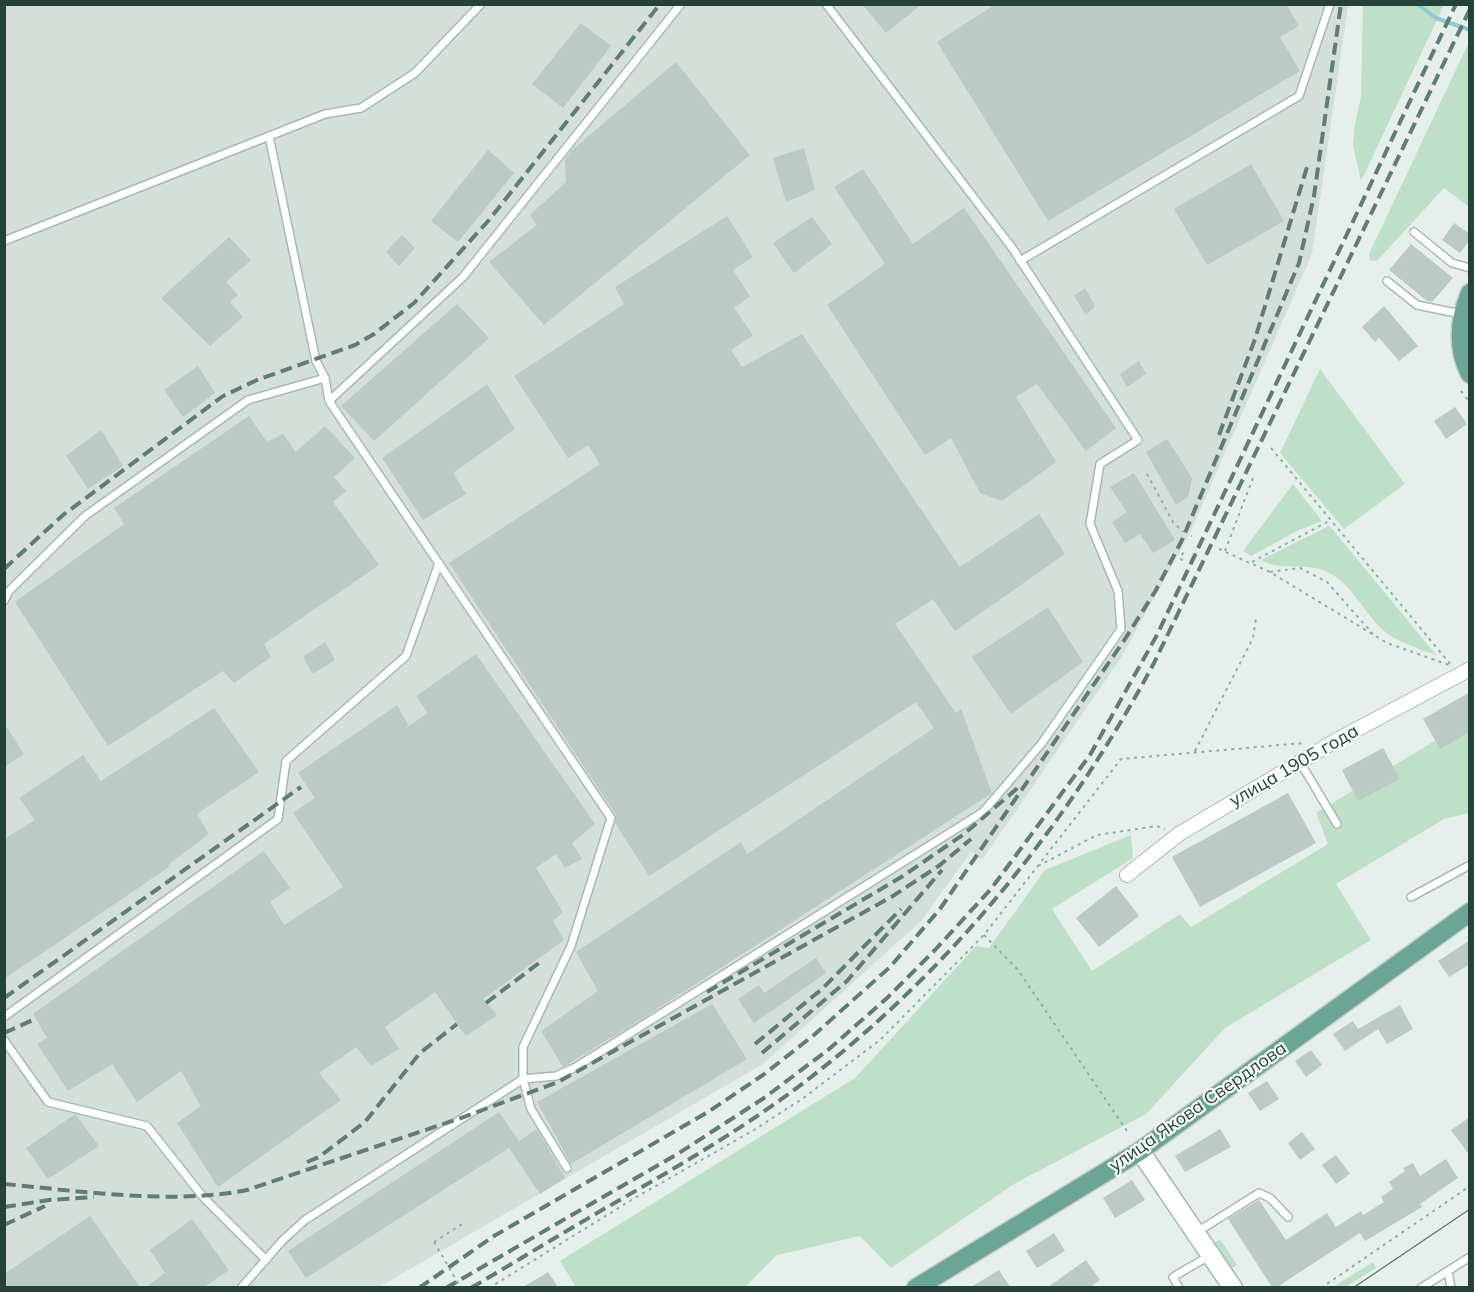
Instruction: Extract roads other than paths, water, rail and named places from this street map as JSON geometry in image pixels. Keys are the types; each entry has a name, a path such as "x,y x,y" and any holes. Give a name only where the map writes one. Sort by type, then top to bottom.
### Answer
{"main road":[{"path":"1466,304 1462,354 1470,374"},
{"name":"улица Якова Свердлова","path":"916,1287 1140,1151 1470,912"}],"street":[{"name":"улица 1905 года","path":"1127,875 1179,834 1335,741 1470,669"},
{"path":"1140,1151 1233,1287"}],"lane":[{"path":"4,242 325,114 361,108 415,73 481,4"},
{"path":"328,401 463,277 681,4"},
{"path":"241,1287 305,1220 523,1078 556,1076 576,1067 983,812 1041,743 1121,629 1118,591 1090,524 1100,464 1138,440 1020,261 826,4"},
{"path":"1020,261 1299,96 1330,4"},
{"path":"269,136 316,361 325,378 328,401 611,818 571,946 523,1047 523,1078 531,1109 538,1124 567,1168"},
{"path":"1414,232 1452,263 1470,268"},
{"path":"1388,281 1417,305 1466,304"},
{"path":"4,601 9,591 85,516 248,400 325,378"},
{"path":"4,1017 278,819 286,761 406,656 439,563"},
{"path":"1300,762 1337,824"},
{"path":"1411,897 1470,865"},
{"path":"4,1040 48,1102 147,1126 203,1197 266,1260"},
{"path":"1195,1233 1259,1193 1270,1197 1288,1217"},
{"path":"1179,1287 1173,1277 1210,1255"},
{"path":"1421,1287 1470,1257"},
{"path":"1448,1271 1451,1287"}],"waterway":[{"path":"1417,4 1436,18 1470,30"}],"tram line":[{"path":"1353,1288 1470,1209"}],"railway":[{"path":"4,569 63,515 223,396 257,380 355,345 374,334 414,303 489,220 660,4"},
{"path":"419,1288 494,1236 708,1112 763,1075 814,1035 890,967 940,909 1125,639 1156,590 1182,540 1299,263 1314,196 1341,4"},
{"path":"446,1288 679,1153 764,1098 828,1050 887,998 991,889 1090,755 1157,635 1456,4"},
{"path":"471,1288 706,1149 790,1093 846,1049 899,1002 949,951 1040,843 1081,785 1119,725 1154,663 1470,9"},
{"path":"1219,435 1255,339 1307,167"},
{"path":"707,992 903,876 964,834 1020,786"},
{"path":"4,998 301,787"},
{"path":"4,1184 158,1197 247,1190 461,1118 558,1082 893,896 940,865 971,839"},
{"path":"762,1053 847,981 942,870"},
{"path":"755,1044 822,989 901,909"},
{"path":"486,1003 539,963"},
{"path":"4,1033 35,1019"},
{"path":"307,1162 319,1157 365,1122 420,1053 457,1024"},
{"path":"4,1207 49,1200 94,1197"},
{"path":"4,1225 45,1206"}]}
